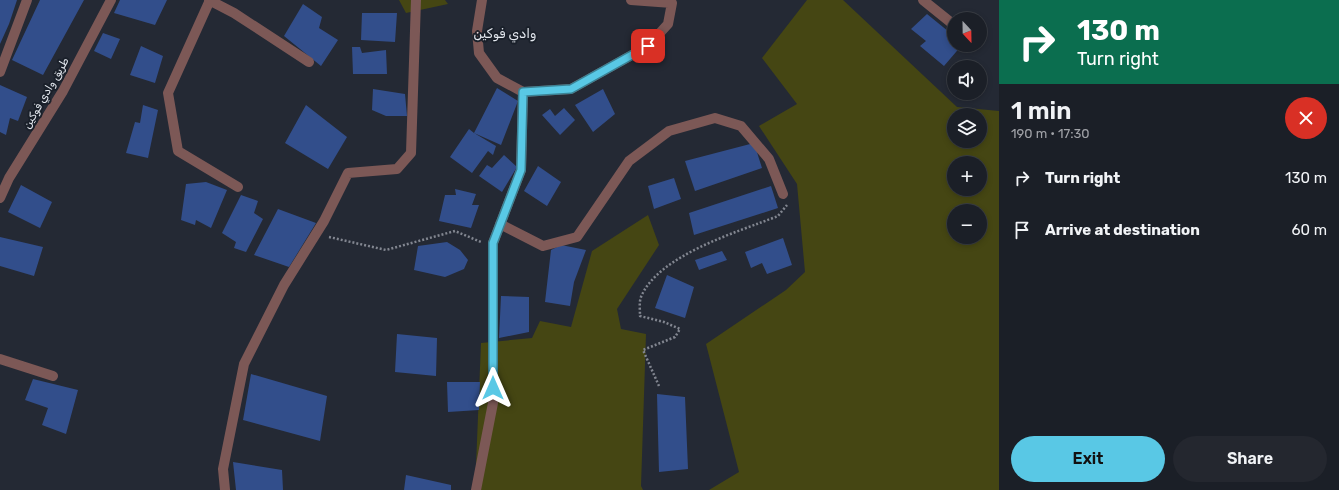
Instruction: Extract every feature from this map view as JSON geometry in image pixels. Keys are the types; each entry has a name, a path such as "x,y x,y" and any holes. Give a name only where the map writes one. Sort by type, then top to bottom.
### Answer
{"street":[{"path":"0,72 27,0"},
{"name":"طريق وادي فوکين","path":"0,198 9,178 63,91 111,0"},
{"path":"238,187 178,151 168,93 209,0 234,13 309,62"},
{"path":"225,490 223,469 244,364 284,285 316,234 348,173 397,169 412,153 416,0"},
{"path":"482,0 477,31 479,53 497,78 523,92 571,89 648,46 668,24 674,1 631,0"},
{"path":"923,0 947,19"},
{"path":"476,490 493,403 493,248 500,224 521,170 523,92"},
{"path":"500,224 544,246 577,237 629,161 669,131 716,118 741,126 769,159 783,194"},
{"path":"0,359 53,376"}],"path":[{"path":"659,386 643,350 674,337 680,329 664,322 640,316 640,298 658,272 697,248 778,216 788,204 783,194"},
{"path":"316,234 386,250 455,231 493,248"}],"shaded area":[{"path":"399,0 445,0 448,4 406,13"},
{"path":"807,0 843,0 947,98 947,100 950,100 957,107 968,108 947,108 947,148 987,148 987,110 999,111 999,490 709,490 739,472 706,344 786,290 805,272 797,184 759,126 797,104 762,58"},
{"path":"648,215 659,245 617,309 621,329 646,334 641,486 643,490 475,490 481,343 532,338 540,321 571,327 592,251"}],"building":[{"path":"0,0 17,0 0,44"},
{"path":"40,0 84,0 43,75 12,60"},
{"path":"120,0 167,0 155,25 114,13"},
{"path":"303,4 322,17 319,28 338,40 321,66 284,36"},
{"path":"362,13 397,13 395,42 361,40"},
{"path":"927,14 947,30 947,52 956,52 949,60 947,60 944,66 920,46 926,41 911,29"},
{"path":"103,33 120,39 111,59 94,51"},
{"path":"141,46 163,56 155,83 130,75"},
{"path":"352,47 360,47 362,53 386,50 387,74 353,74"},
{"path":"0,85 27,97 18,121 10,118 6,135 0,132"},
{"path":"497,88 518,101 501,145 474,133"},
{"path":"373,89 405,94 407,116 386,116 372,110"},
{"path":"603,89 615,114 593,132 575,105"},
{"path":"143,105 158,110 148,158 126,153 135,122 140,123"},
{"path":"306,105 347,137 328,169 285,143"},
{"path":"564,108 575,120 560,135 542,115 550,109 555,116"},
{"path":"469,129 496,146 493,155 488,151 472,173 450,157"},
{"path":"754,143 762,168 695,191 685,161"},
{"path":"504,155 517,167 502,192 479,176 487,165 492,168"},
{"path":"538,166 561,182 547,206 524,191"},
{"path":"674,178 681,199 654,209 648,186"},
{"path":"206,182 227,190 211,228 196,220 195,225 181,220 186,184"},
{"path":"21,185 52,202 40,228 8,212"},
{"path":"771,186 778,208 694,235 689,213"},
{"path":"455,189 476,194 472,205 479,205 471,228 439,221 445,195 456,195"},
{"path":"241,195 258,201 254,213 263,219 246,252 234,248 236,242 222,233"},
{"path":"278,209 316,223 289,267 254,255"},
{"path":"0,237 43,247 34,276 0,266"},
{"path":"783,238 792,265 767,274 762,263 751,268 745,252"},
{"path":"447,242 460,250 468,260 464,269 445,277 414,270 418,246"},
{"path":"561,245 586,250 574,282 570,306 545,302 551,250"},
{"path":"722,251 727,260 699,270 695,260"},
{"path":"667,275 694,287 685,318 655,308"},
{"path":"501,296 529,297 529,332 499,338"},
{"path":"397,334 437,338 436,376 395,372"},
{"path":"251,374 327,396 320,441 243,420"},
{"path":"33,379 78,390 66,434 42,425 48,408 25,400"},
{"path":"447,382 480,382 479,410 448,412"},
{"path":"657,394 685,397 688,469 659,472"},
{"path":"233,462 282,470 283,490 236,490"},
{"path":"406,475 451,485 451,490 404,490"}],"district":[{"name":"وادي فوكين","path":"505,33"}],"route":[{"path":"493,388 493,243 521,170 523,92 571,89 648,46"}]}
